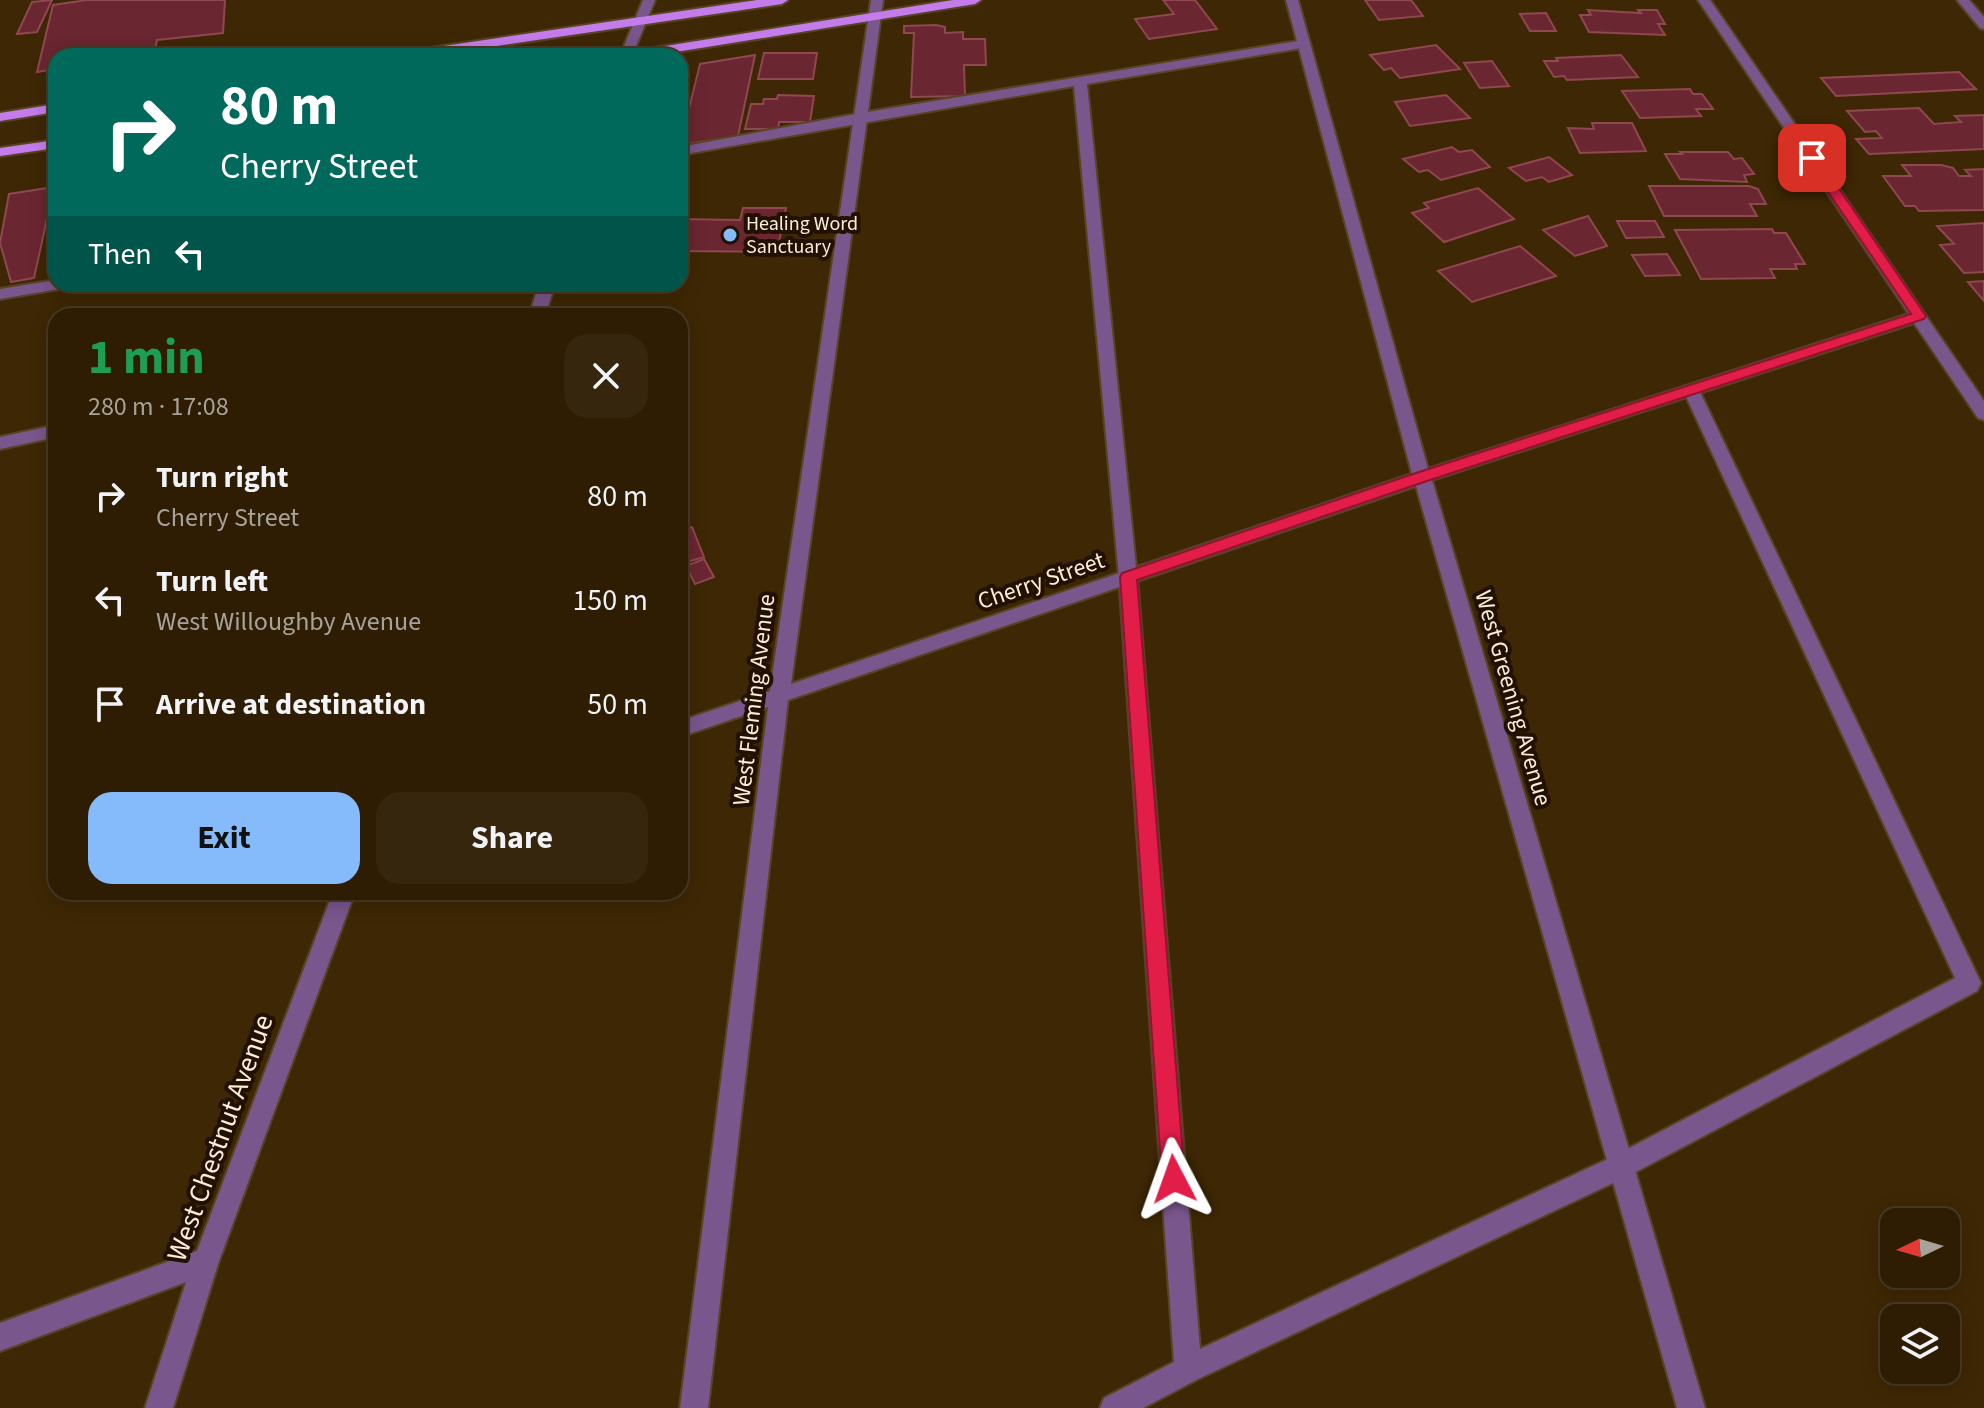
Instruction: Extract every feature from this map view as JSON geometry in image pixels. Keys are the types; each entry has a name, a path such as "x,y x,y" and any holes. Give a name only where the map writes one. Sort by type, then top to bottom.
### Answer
{"main road":[{"path":"456,48 782,0"},
{"path":"668,48 876,8 975,0"},
{"path":"0,117 48,109"},
{"path":"0,152 48,145"}],"street":[{"path":"631,48 649,0"},
{"name":"West Greening Avenue","path":"1292,0 1422,477 1691,1408"},
{"path":"1704,0 1984,414"},
{"path":"1963,0 1984,25"},
{"name":"West Fleming Avenue","path":"694,1408 779,695 876,8"},
{"path":"688,149 861,117 1304,44"},
{"path":"1080,81 1128,577 1188,1369"},
{"path":"0,294 48,286"},
{"name":"Cherry Street","path":"688,726 1422,477 1919,316"},
{"path":"1114,1408 1188,1369 1621,1166 1969,983 1691,390"},
{"path":"0,443 48,433"},
{"name":"West Chestnut Avenue","path":"159,1408 206,1261 341,900"},
{"path":"0,1337 206,1261"}],"building":[{"path":"52,0 37,32 17,34 32,2"},
{"path":"87,0 225,0 223,33 157,40 155,48 48,48 48,70 37,72 53,5"},
{"path":"1163,0 1195,0 1217,29 1149,39 1135,19 1174,14"},
{"path":"1365,0 1411,0 1423,16 1379,20"},
{"path":"1588,10 1641,13 1638,10 1657,10 1665,24 1658,24 1665,35 1589,32 1580,15 1591,15"},
{"path":"1546,13 1556,31 1530,31 1520,14"},
{"path":"904,26 945,27 945,33 963,32 963,39 985,39 986,65 964,65 965,96 911,97 914,33 904,33"},
{"path":"1436,45 1460,69 1400,78 1391,68 1384,70 1370,55"},
{"path":"764,53 817,53 813,79 758,79"},
{"path":"755,55 738,136 688,144 688,113 700,64"},
{"path":"1621,55 1638,77 1567,80 1564,76 1554,77 1544,61 1558,61 1556,58"},
{"path":"1492,61 1509,86 1480,88 1464,63"},
{"path":"1959,72 1976,89 1836,96 1821,78"},
{"path":"1690,89 1693,94 1702,94 1713,109 1696,109 1701,116 1640,118 1622,91"},
{"path":"778,95 814,96 810,122 779,122 778,129 745,129 751,104 763,104 764,99 777,99"},
{"path":"1446,95 1470,118 1410,126 1395,102"},
{"path":"1919,108 1934,124 1961,122 1955,116 1984,115 1984,149 1869,154 1856,139 1882,138 1876,131 1865,132 1847,111"},
{"path":"1592,123 1632,123 1646,151 1580,153 1568,128 1594,129"},
{"path":"1452,147 1459,152 1472,150 1490,167 1441,180 1428,170 1419,172 1403,159"},
{"path":"1680,152 1728,152 1734,159 1742,158 1754,174 1744,175 1747,182 1680,179 1665,154 1682,154"},
{"path":"1549,157 1572,175 1549,182 1542,177 1526,181 1509,168"},
{"path":"1902,165 1941,165 1953,168 1959,176 1971,176 1965,170 1984,169 1984,210 1919,211 1915,206 1905,206 1883,176 1911,176"},
{"path":"1649,186 1749,186 1758,189 1766,204 1750,204 1757,216 1664,216"},
{"path":"48,188 48,214 34,278 11,282 0,243 9,194"},
{"path":"1478,188 1514,219 1444,242 1412,213 1429,208 1424,203"},
{"name":"Healing Word Sanctuary","path":"743,208 786,208 777,252 688,251 688,219 740,220"},
{"path":"1588,216 1607,246 1575,256 1543,230"},
{"path":"1617,221 1655,221 1664,237 1626,238"},
{"path":"1984,223 1984,272 1964,273 1940,245 1954,244 1937,226"},
{"path":"1772,229 1774,233 1786,233 1805,264 1795,264 1797,269 1770,269 1775,278 1701,279 1675,230"},
{"path":"1520,246 1556,276 1472,302 1438,271"},
{"path":"1667,254 1680,275 1645,276 1632,255"},
{"path":"1984,281 1984,301 1968,282"},
{"path":"692,527 704,557 688,562 688,528"},
{"path":"704,559 714,577 695,584 688,565"}],"place":[{"name":"Healing Word Sanctuary","path":"730,235"}],"route":[{"path":"1174,1179 1128,577 1422,477 1919,316 1812,158"}]}
